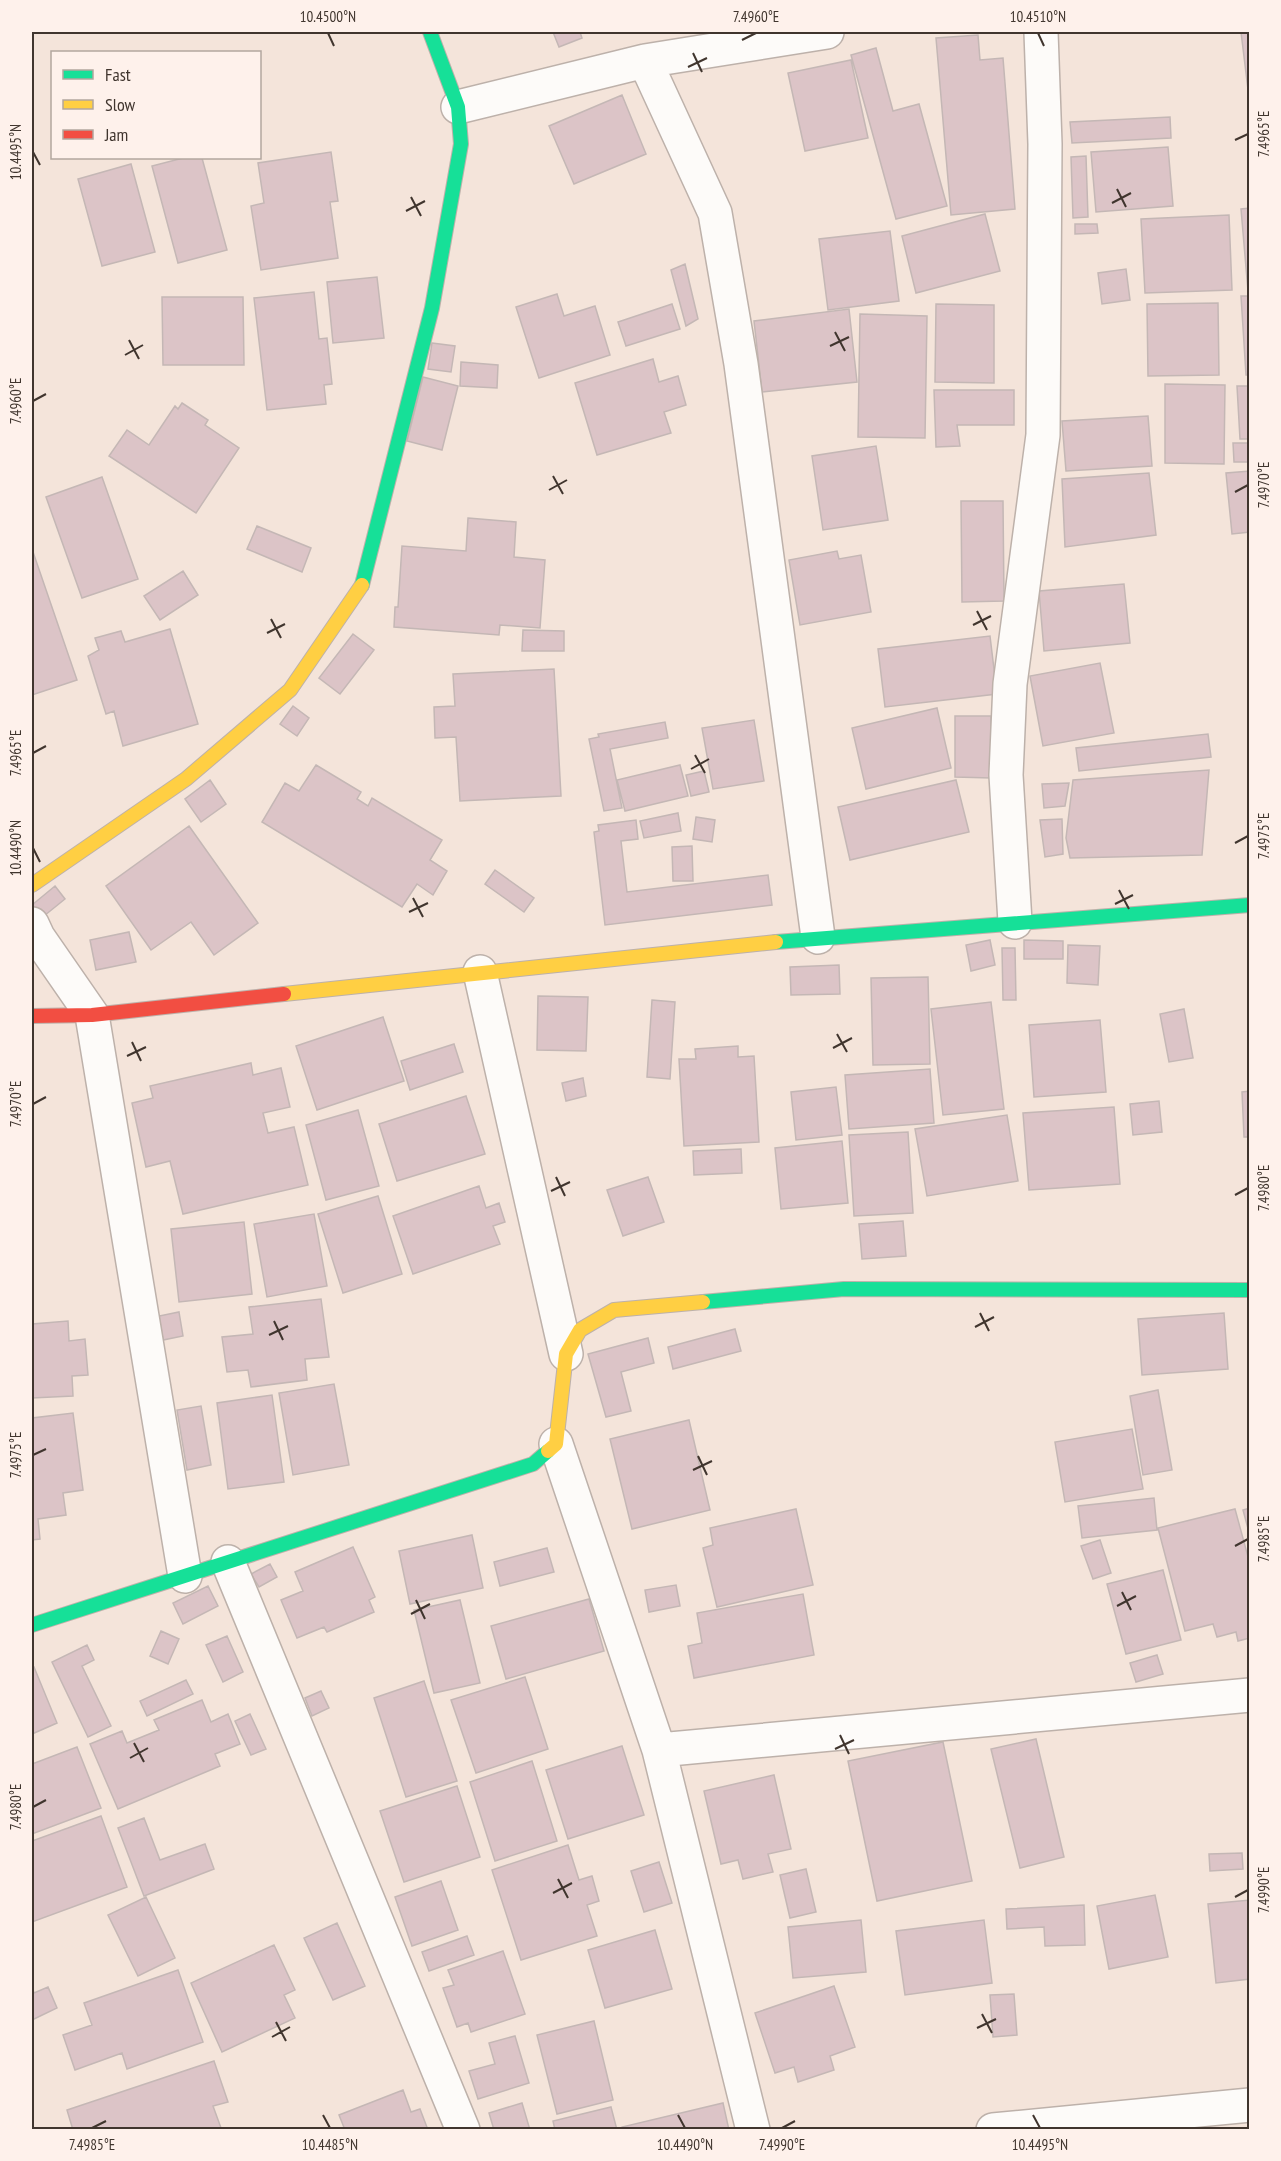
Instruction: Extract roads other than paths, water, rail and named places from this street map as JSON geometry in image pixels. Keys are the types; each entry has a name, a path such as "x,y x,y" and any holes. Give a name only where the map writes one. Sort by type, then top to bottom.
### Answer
{"street":[{"path":"32,885 186,778 290,690 361,588 432,308 461,144 458,107 430,32"},
{"path":"458,107 645,62 785,35 827,32"},
{"path":"1015,921 1006,775 1010,684 1043,435 1045,144 1041,32"},
{"path":"645,62 715,213 741,364 818,937"},
{"path":"32,1016 92,1015 818,937 1250,905"},
{"path":"32,924 92,1015 185,1575"},
{"path":"480,972 566,1354 556,1444 659,1750 753,2130"},
{"path":"566,1354 580,1330 614,1310 844,1289 1250,1290"},
{"path":"32,1625 533,1464 556,1444"},
{"path":"228,1562 463,2130"},
{"path":"659,1750 1250,1695"},
{"path":"993,2130 1250,2105"}]}
